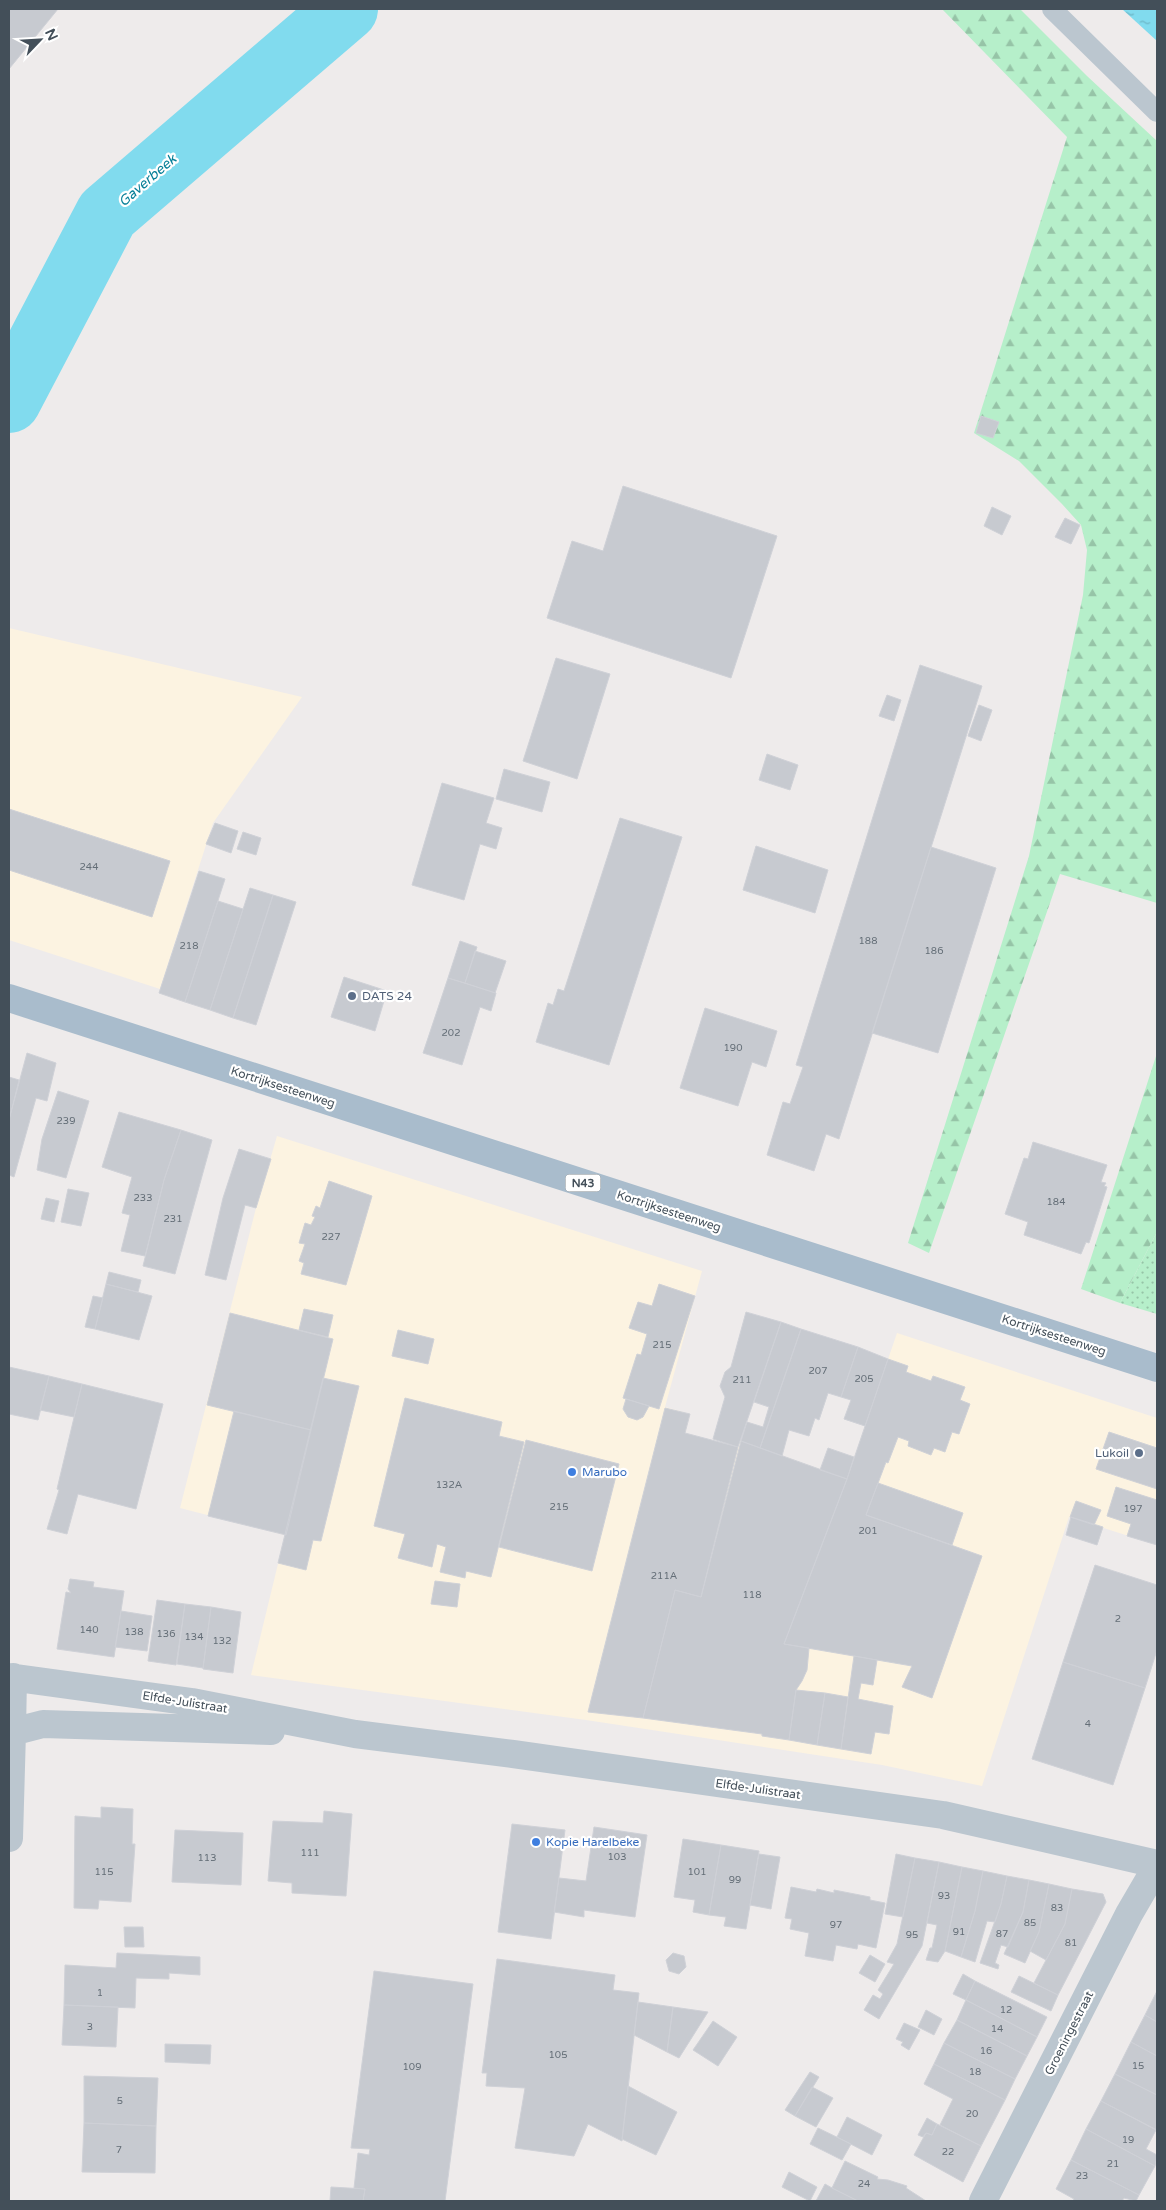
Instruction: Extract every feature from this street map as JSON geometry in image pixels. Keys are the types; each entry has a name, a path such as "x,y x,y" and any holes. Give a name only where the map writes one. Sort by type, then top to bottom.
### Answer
{"main road":[{"name":"Kortrijksesteenweg","path":"9,998 1157,1368"}],"street":[{"name":"Elfde-Julistraat","path":"355,1734 43,1724 10,1732 11,1677 192,1702 355,1734 943,1815 1157,1865"},
{"path":"9,1838 10,1732"},
{"name":"Groeningestraat","path":"983,2201 1129,1914 1157,1865"}],"lane":[{"path":"1052,9 1157,112"}],"shaded area":[{"path":"9,628 302,697 213,823 160,989 9,940"},
{"path":"277,1136 702,1271 665,1407 690,1414 685,1434 738,1447 741,1441 847,1479 897,1333 1157,1418 1157,1545 1069,1517 982,1786 882,1765 586,1720 251,1675 285,1535 180,1508 256,1208"}],"green space":[{"path":"942,9 1020,9 1087,76 1157,141 1157,903 1060,874 929,1253 908,1243 1029,856 1083,595 1087,550 1081,525 1062,504 1019,461 974,433 1067,137"},
{"path":"1157,1053 1157,1232 1120,1303 1081,1289"},
{"path":"1157,1232 1157,1314 1120,1303"}],"water":[{"path":"1122,9 1157,9 1157,41"}],"building":[{"path":"9,9 58,9 9,69"},
{"path":"981,416 999,422 993,438 976,433"},
{"path":"623,486 777,536 731,678 547,618 572,541 603,551"},
{"path":"992,507 1011,516 1002,535 984,526"},
{"path":"1065,518 1080,525 1071,544 1055,537"},
{"path":"556,658 610,674 577,779 523,761"},
{"path":"920,665 982,686 839,1139 826,1134 814,1171 767,1155 783,1102 790,1104 803,1067 796,1065"},
{"path":"887,695 901,700 894,721 879,716"},
{"path":"979,705 992,710 981,741 968,736"},
{"path":"767,754 798,765 790,790 759,780"},
{"path":"504,769 550,782 542,812 496,799"},
{"path":"442,783 494,798 486,823 502,828 496,849 480,844 464,900 412,885"},
{"path":"9,809 170,861 152,917 9,870"},
{"path":"620,818 682,837 609,1065 536,1042 548,1003 553,1005 558,989 564,991"},
{"path":"215,823 238,831 231,853 206,844"},
{"path":"243,832 261,838 256,855 237,849"},
{"path":"756,846 828,870 815,913 743,890"},
{"path":"931,847 996,868 938,1053 872,1033"},
{"path":"199,871 225,879 185,1002 159,993"},
{"path":"250,888 273,895 233,1018 210,1010"},
{"path":"273,895 296,902 256,1025 233,1018"},
{"path":"218,901 243,909 210,1010 185,1002"},
{"path":"460,941 477,947 465,983 448,978"},
{"path":"475,951 506,961 495,993 465,983"},
{"path":"344,977 387,991 375,1031 331,1017"},
{"path":"448,978 496,993 491,1011 480,1007 462,1065 423,1053"},
{"path":"705,1008 777,1031 766,1067 752,1062 738,1106 680,1088"},
{"path":"27,1053 56,1063 47,1101 36,1098 14,1177 9,1175 9,1120"},
{"path":"9,1077 19,1080 9,1120"},
{"path":"58,1091 89,1101 66,1178 37,1170 42,1139"},
{"path":"119,1112 181,1130 164,1180 145,1256 121,1251 130,1215 122,1213 132,1177 102,1167"},
{"path":"181,1130 212,1140 175,1274 143,1266 164,1180"},
{"path":"1033,1142 1107,1165 1101,1182 1106,1183 1104,1186 1107,1187 1089,1243 1086,1242 1081,1254 1024,1235 1028,1222 1005,1214 1024,1158 1028,1159"},
{"path":"239,1149 271,1159 256,1208 245,1205 226,1280 205,1275 223,1198"},
{"path":"329,1181 372,1196 346,1285 301,1274 304,1263 299,1261 305,1244 299,1243 305,1223 311,1225 315,1217 312,1216 316,1206 320,1208"},
{"path":"68,1189 89,1193 81,1226 61,1222"},
{"path":"46,1198 59,1201 54,1222 41,1219"},
{"path":"109,1272 141,1280 138,1292 106,1284"},
{"path":"106,1284 152,1296 139,1340 95,1329"},
{"path":"659,1284 695,1296 659,1409 623,1398 637,1354 641,1355 647,1334 629,1328 638,1302 652,1306"},
{"path":"93,1296 103,1298 95,1329 85,1327"},
{"path":"304,1309 333,1315 328,1337 299,1330"},
{"path":"746,1312 781,1322 738,1447 713,1439 725,1397 720,1386 725,1372 731,1367"},
{"path":"230,1313 333,1339 311,1430 207,1405"},
{"path":"781,1322 801,1329 760,1448 741,1441 747,1422 763,1427 769,1407 754,1402"},
{"path":"801,1329 858,1347 841,1397 828,1393 819,1420 815,1418 809,1436 789,1430 782,1456 760,1448"},
{"path":"398,1330 434,1339 428,1364 392,1356"},
{"path":"858,1347 888,1359 865,1426 844,1419 851,1400 841,1397"},
{"path":"888,1359 908,1366 906,1372 931,1381 933,1376 965,1387 960,1400 970,1404 959,1434 952,1432 945,1452 934,1448 931,1455 908,1446 909,1441 898,1437 888,1463 886,1462 866,1515 982,1556 932,1698 902,1687 912,1666 784,1644 847,1479"},
{"path":"9,1367 49,1376 38,1420 9,1414"},
{"path":"49,1376 82,1384 74,1417 40,1410"},
{"path":"323,1378 359,1386 321,1541 313,1540 306,1570 278,1563"},
{"path":"82,1384 163,1404 136,1509 78,1494 67,1534 47,1529 59,1490 57,1489"},
{"path":"405,1398 502,1422 499,1436 524,1442 491,1577 466,1571 465,1578 440,1572 446,1547 437,1544 432,1567 398,1558 405,1534 374,1526"},
{"path":"626,1399 649,1406 643,1417 637,1420 628,1417 623,1409"},
{"path":"665,1408 690,1414 685,1433 738,1447 701,1597 675,1590 643,1718 588,1712"},
{"path":"234,1411 311,1430 286,1535 208,1516"},
{"path":"1109,1432 1157,1448 1157,1489 1096,1469"},
{"path":"526,1440 619,1464 592,1571 499,1547"},
{"path":"741,1441 847,1479 784,1644 809,1648 807,1670 796,1690 789,1740 762,1736 762,1734 643,1718 675,1590 701,1597"},
{"path":"828,1448 854,1457 847,1479 820,1470"},
{"path":"878,1483 963,1513 952,1545 866,1515"},
{"path":"1116,1487 1157,1500 1157,1545 1127,1536 1131,1524 1107,1516"},
{"path":"1076,1501 1101,1510 1094,1525 1070,1517"},
{"path":"1071,1517 1103,1527 1097,1545 1066,1535"},
{"path":"1095,1565 1157,1585 1157,1650 1145,1688 1063,1662"},
{"path":"70,1579 94,1582 93,1587 124,1591 114,1657 57,1649 66,1592 71,1593 68,1589"},
{"path":"435,1581 460,1584 457,1607 431,1604"},
{"path":"157,1600 185,1604 176,1665 148,1661"},
{"path":"185,1604 211,1607 203,1668 177,1664"},
{"path":"211,1607 241,1612 233,1673 203,1669"},
{"path":"121,1611 152,1616 147,1651 115,1647"},
{"path":"854,1656 877,1660 873,1685 861,1683 858,1699 893,1706 889,1734 875,1732 871,1754 841,1749"},
{"path":"1063,1662 1145,1688 1113,1785 1032,1759"},
{"path":"796,1690 825,1693 817,1745 789,1740"},
{"path":"825,1693 848,1697 841,1749 817,1745"},
{"path":"101,1807 133,1809 132,1844 135,1844 131,1902 99,1900 98,1909 74,1908 75,1816 101,1818"},
{"path":"324,1811 352,1814 346,1896 292,1893 292,1883 268,1881 273,1821 323,1823"},
{"path":"512,1824 565,1830 551,1939 498,1932"},
{"path":"594,1827 647,1835 635,1917 584,1910 584,1917 554,1912 559,1878 586,1881"},
{"path":"175,1830 243,1833 241,1885 172,1882"},
{"path":"683,1839 721,1845 709,1915 693,1912 695,1900 674,1897"},
{"path":"721,1845 759,1851 746,1929 724,1926 726,1917 709,1915"},
{"path":"759,1854 780,1857 771,1909 750,1905"},
{"path":"896,1854 915,1858 903,1917 885,1914"},
{"path":"915,1858 939,1862 922,1946 879,2019 864,2010 873,1995 880,1999 883,1994 878,1990 894,1964 887,1962 897,1944"},
{"path":"939,1862 962,1867 945,1951 938,1962 926,1960 930,1948 932,1948 937,1925 927,1923"},
{"path":"962,1867 983,1871 975,1911 961,1957 945,1951"},
{"path":"983,1871 1007,1876 995,1922 987,1921 975,1962 961,1957 975,1911"},
{"path":"1007,1876 1029,1880 1023,1912 1008,1947 1001,1945 995,1963 999,1965 998,1969 980,1963 1001,1904"},
{"path":"1029,1880 1049,1884 1039,1932 1025,1963 1004,1954 1023,1912"},
{"path":"1049,1884 1072,1889 1065,1924 1046,1960 1030,1951 1039,1932"},
{"path":"791,1887 816,1892 817,1889 834,1893 834,1890 870,1897 870,1900 885,1903 876,1948 858,1944 857,1949 836,1945 833,1961 805,1956 809,1933 790,1929 792,1919 785,1918"},
{"path":"1072,1889 1103,1894 1106,1902 1058,1995 1034,1983 1065,1924"},
{"path":"124,1927 143,1927 144,1947 125,1947"},
{"path":"117,1953 200,1957 200,1975 169,1973 169,1979 136,1978 135,2008 64,2005 65,1965 116,1968"},
{"path":"673,1953 684,1956 686,1967 679,1974 669,1971 666,1960"},
{"path":"870,1955 885,1964 875,1982 859,1973"},
{"path":"497,1959 615,1975 613,1990 639,1993 622,2141 588,2124 574,2156 515,2148 525,2088 486,2086 487,2073 482,2073"},
{"path":"374,1971 473,1984 445,2201 363,2201 365,2189 354,2188 358,2153 369,2155 370,2149 351,2148"},
{"path":"963,1974 975,1981 966,2000 953,1994"},
{"path":"1019,1976 1058,1995 1051,2011 1011,1992"},
{"path":"975,1981 1047,2017 1037,2037 966,2000"},
{"path":"1157,1991 1157,2022 1145,2015"},
{"path":"966,2000 1037,2037 1027,2056 957,2020"},
{"path":"638,2002 673,2007 667,2052 634,2035"},
{"path":"64,2005 118,2007 116,2047 62,2045"},
{"path":"673,2007 708,2012 679,2058 667,2052"},
{"path":"926,2010 942,2019 934,2035 918,2027"},
{"path":"1145,2015 1157,2022 1157,2056 1131,2042"},
{"path":"957,2020 1027,2056 1015,2079 944,2043"},
{"path":"713,2021 737,2037 718,2066 693,2050"},
{"path":"904,2023 920,2030 909,2050 901,2045 903,2042 896,2039"},
{"path":"1131,2042 1157,2056 1157,2095 1115,2074"},
{"path":"944,2043 1015,2079 1005,2100 934,2064"},
{"path":"165,2044 211,2045 210,2064 165,2062"},
{"path":"934,2064 1005,2100 981,2146 940,2125 953,2099 924,2084"},
{"path":"810,2072 819,2077 795,2116 785,2110"},
{"path":"1115,2074 1157,2095 1157,2130 1101,2101"},
{"path":"84,2076 158,2078 156,2126 84,2123"},
{"path":"628,2086 677,2112 656,2155 622,2139"},
{"path":"812,2087 833,2098 816,2127 795,2116"},
{"path":"1101,2101 1156,2130 1146,2149 1157,2155 1155,2166 1086,2129"},
{"path":"847,2117 882,2135 872,2155 837,2137"},
{"path":"927,2118 937,2124 932,2135 926,2133 923,2137 918,2135"},
{"path":"84,2123 156,2126 155,2173 82,2172"},
{"path":"937,2124 981,2146 963,2182 914,2155 926,2133 932,2135"},
{"path":"818,2128 851,2144 842,2160 810,2144"},
{"path":"1086,2129 1155,2166 1139,2195 1071,2160"},
{"path":"1071,2160 1139,2195 1136,2201 1124,2198 1122,2201 1073,2201 1074,2199 1056,2189"},
{"path":"845,2161 878,2177 877,2179 888,2180 907,2186 906,2188 926,2201 858,2201 832,2188"},
{"path":"789,2172 817,2187 810,2201 782,2187"},
{"path":"825,2184 832,2188 858,2201 816,2201"},
{"path":"331,2187 365,2189 363,2201 330,2201"}],"waterway":[{"name":"Gaverbeek","path":"9,401 107,214 346,9"}],"place":[{"name":"DATS 24","path":"352,996"},
{"name":"Lukoil","path":"1139,1453"},
{"name":"Marubo","path":"572,1472"},
{"name":"Kopie Harelbeke","path":"536,1842"}]}
